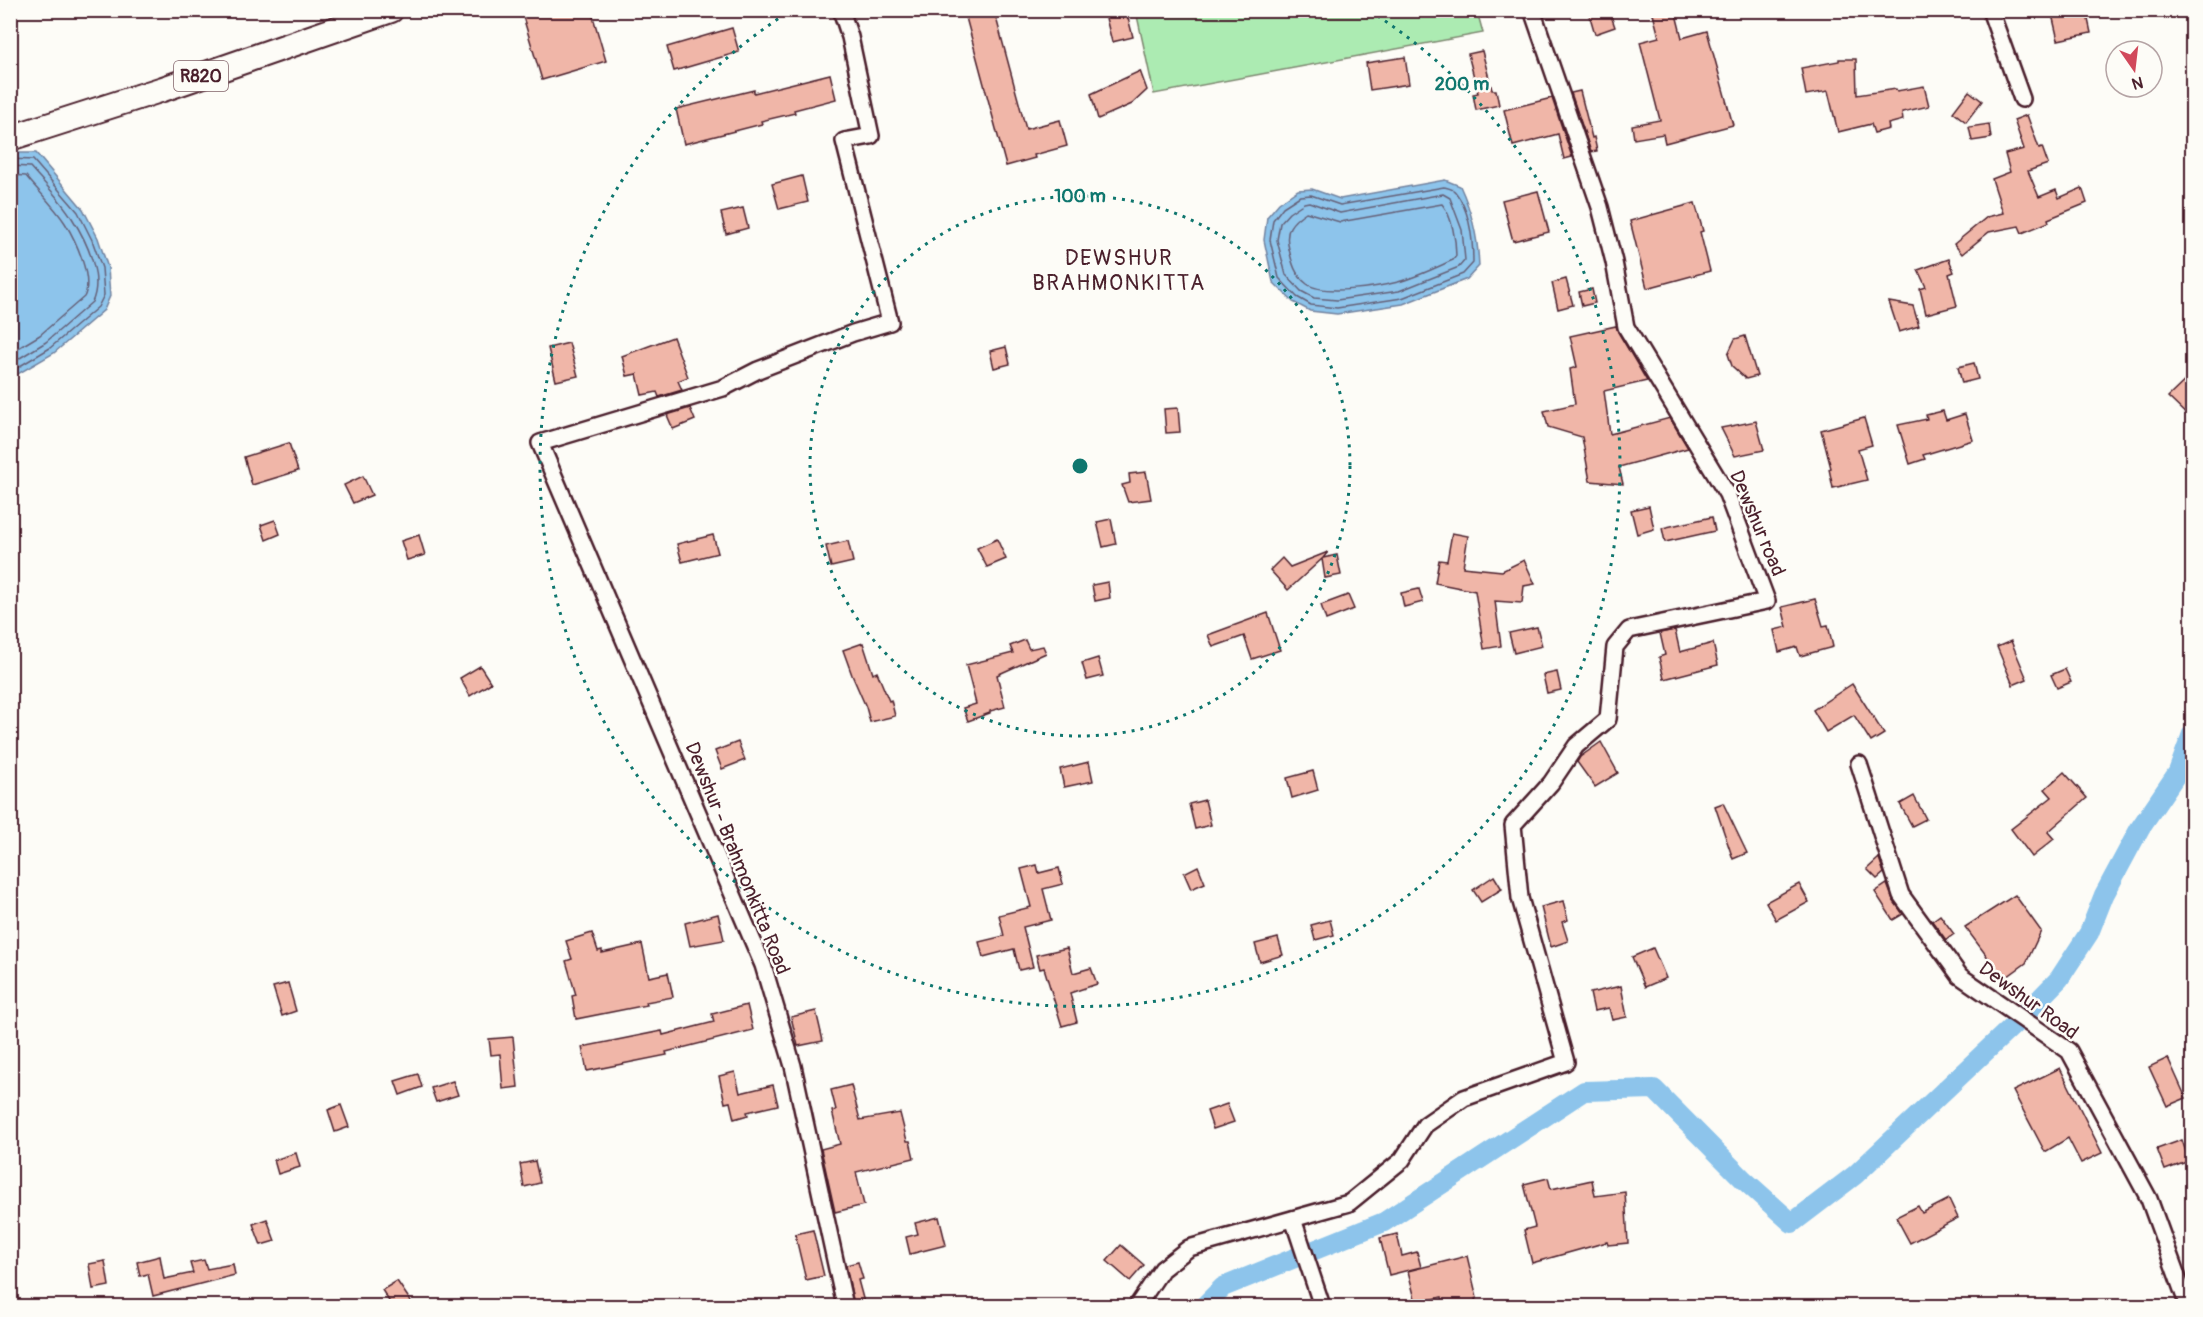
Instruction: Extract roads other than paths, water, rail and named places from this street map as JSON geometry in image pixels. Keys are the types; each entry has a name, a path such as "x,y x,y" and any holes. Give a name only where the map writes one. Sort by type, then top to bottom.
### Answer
{"main road":[{"name":"R820","path":"10,138 163,89 391,10"}],"street":[{"name":"Dewshur - Brahmonkitta Road","path":"841,10 850,37 871,136 844,141 890,322 854,333 758,370 723,388 540,442 763,965 793,1066 845,1306"},
{"name":"Dewshur road","path":"1293,1219 1349,1203 1402,1160 1425,1125 1464,1098 1566,1062 1520,898 1513,825 1551,783 1576,746 1608,719 1615,647 1629,630 1767,601 1727,494 1626,327 1614,262 1600,207 1532,10"},
{"path":"1990,10 2022,99"},
{"name":"Dewshur Road","path":"1859,764 1901,895 1960,976 2069,1052 2149,1199 2188,1306"},
{"path":"1137,1306 1162,1269 1189,1248 1293,1219 1322,1306"}],"water":[{"path":"11,153 36,153 83,209 98,238 108,268 110,296 104,310 54,353 11,378"},
{"path":"1445,180 1460,186 1474,225 1479,266 1467,279 1403,304 1337,314 1310,311 1293,302 1273,282 1264,240 1267,217 1279,203 1298,190 1312,189 1340,199"}],"waterway":[{"path":"1204,1306 1223,1287 1384,1222 1584,1091 1654,1089 1744,1180 1792,1223 1855,1175 2020,1019 2059,979 2089,933 2104,895 2140,828 2178,772 2192,734"}],"district":[{"name":"DEWSHUR BRAHMONKITTA","path":"1119,270"}]}
